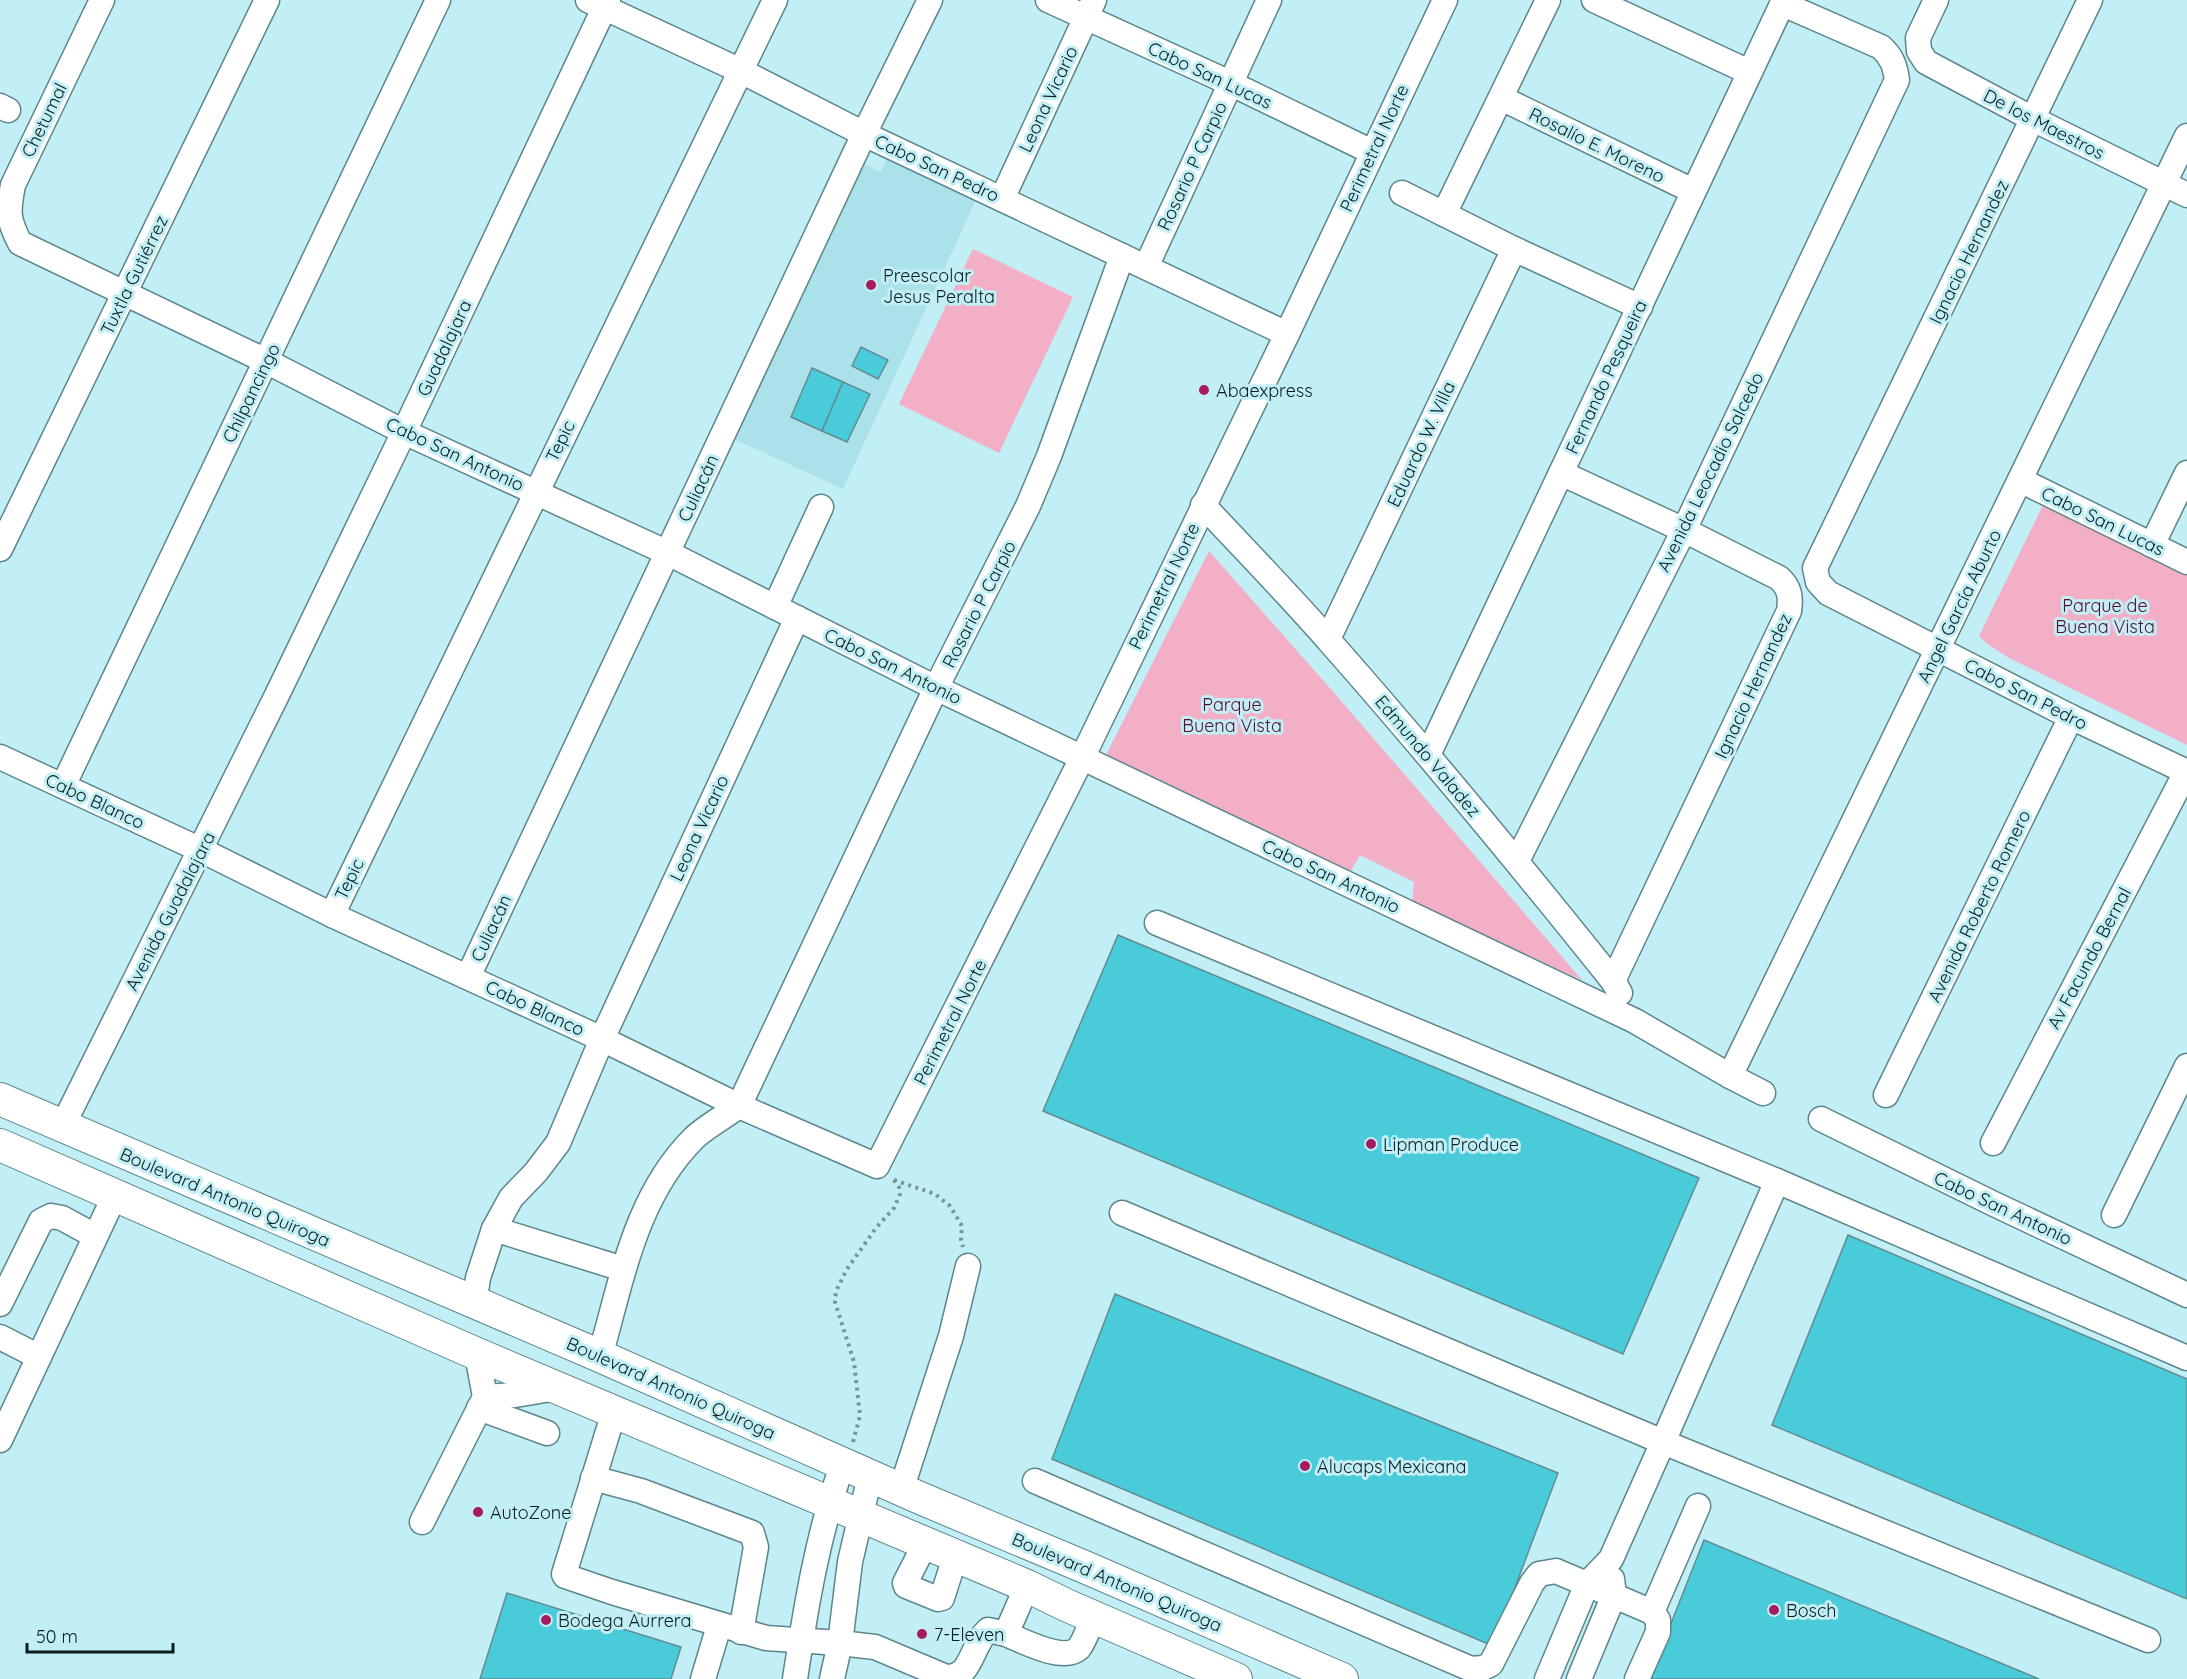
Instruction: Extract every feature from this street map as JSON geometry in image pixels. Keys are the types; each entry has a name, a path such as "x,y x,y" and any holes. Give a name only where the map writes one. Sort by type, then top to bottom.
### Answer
{"main road":[{"name":"Boulevard Antonio Quiroga","path":"0,1099 474,1304 600,1356 901,1490 1342,1679"},
{"path":"0,1145 477,1354 1027,1586 1094,1617 1191,1670 1236,1679"}],"street":[{"name":"Chetumal","path":"20,243 10,225 9,207 13,184 102,0"},
{"name":"Tuxtla Gutiérrez","path":"0,549 267,0"},
{"name":"Chilpancingo","path":"63,786 438,0"},
{"name":"Tepic","path":"332,915 775,0"},
{"name":"Culiacán","path":"468,977 864,134 930,0"},
{"name":"Cabo San Lucas","path":"1048,0 1089,9 1230,83 1372,152"},
{"name":"Rosario P Carpio","path":"1146,267 1269,0"},
{"name":"Perimetral Norte","path":"884,1173 879,1165 1083,756 1445,0"},
{"path":"1444,214 1548,0"},
{"path":"1594,0 1749,72"},
{"name":"De los Maestros","path":"1936,0 1918,38 1919,51 1926,62 2033,119 2187,195"},
{"name":"Ignacio Hernandez","path":"1815,568 2090,0"},
{"name":"Fernando Pesqueira","path":"1428,755 1784,2"},
{"name":"Avenida Leocadio Salcedo","path":"1517,861 1684,530 1897,80 1895,65 1890,55 1881,47 1784,2"},
{"name":"Cabo San Pedro","path":"600,3 864,134 1287,334"},
{"name":"Guadalajara","path":"277,695 404,432 600,3"},
{"name":"Leona Vicario","path":"1002,199 1089,9"},
{"name":"Rosalío E. Moreno","path":"1501,98 1693,191"},
{"name":"Angel García Aburto","path":"1730,1076 2187,136"},
{"path":"1402,193 1514,249 1640,307"},
{"name":"Cabo San Antonio","path":"20,243 266,362 404,432 668,553 936,688 1083,756 1161,796 1635,1021 1763,1093"},
{"name":"Eduardo W. Villa","path":"1328,639 1514,249"},
{"name":"Rosario P Carpio","path":"739,1106 936,688 1040,480 1122,256"},
{"name":"Ignacio Hernandez","path":"1561,473 1684,530 1779,578 1788,586 1791,599 1789,611 1613,981"},
{"path":"2152,545 2187,473"},
{"name":"Cabo San Lucas","path":"2020,480 2187,562"},
{"name":"Edmundo Valadez","path":"1203,505 1328,639 1517,861 1613,981 1635,1021"},
{"path":"776,608 822,507"},
{"name":"Cabo San Pedro","path":"1815,568 1818,582 1828,593 2071,717 2186,772"},
{"name":"Leona Vicario","path":"474,1304 478,1278 494,1229 511,1198 536,1172 558,1143 602,1039 797,618"},
{"name":"Avenida Guadalajara","path":"62,1127 277,695"},
{"name":"Avenida Roberto Romero","path":"1886,1095 2071,717"},
{"name":"Cabo Blanco","path":"0,756 201,850 332,915 602,1039 884,1173"},
{"name":"Av Facundo Bernal","path":"1993,1143 2186,772"},
{"path":"1157,923 1777,1181 2187,1358"},
{"path":"2114,1215 2187,1066"},
{"path":"600,1356 623,1269 643,1214 661,1179 696,1136 739,1106"},
{"name":"Cabo San Antonio","path":"1821,1119 1994,1204 2187,1294"},
{"path":"1547,1679 1587,1584 1611,1559 1777,1181"},
{"path":"0,1440 115,1195"},
{"path":"1122,1214 1663,1442 2148,1640"},
{"path":"0,1304 41,1221 51,1216 62,1218 95,1236"},
{"path":"494,1229 623,1269"},
{"path":"901,1490 951,1336 968,1266"},
{"path":"0,1337 39,1357"},
{"path":"422,1522 482,1402 477,1354"},
{"path":"482,1402 557,1388"},
{"path":"482,1402 547,1433"},
{"path":"614,1412 565,1576 730,1629 766,1638 840,1642 875,1647 946,1677 955,1678 962,1674 982,1635 988,1630 1006,1634 1058,1654 1071,1654 1079,1647 1094,1617"},
{"path":"795,1679 808,1598 828,1503 856,1470"},
{"path":"832,1679 840,1642 850,1562 860,1516 856,1470"},
{"path":"593,1478 640,1491 752,1533 756,1547 730,1629 703,1679"},
{"path":"1035,1481 1471,1669 1491,1664 1532,1583 1539,1574 1556,1571 1652,1612 1658,1620 1658,1632 1637,1679"},
{"path":"1652,1612 1698,1506"},
{"path":"924,1544 905,1583 906,1586 938,1599 942,1598 955,1557"},
{"path":"1579,1679 1614,1595 1611,1559"},
{"path":"1006,1634 1027,1586"}],"path":[{"path":"884,1173 934,1194 950,1206 962,1226 961,1240 968,1266"},
{"path":"856,1470 853,1442 860,1416 854,1362 835,1302 836,1291 847,1269 876,1228 894,1208 900,1194 899,1187 884,1173"}],"shaded area":[{"name":"Preescolar Jesus Peralta","path":"887,159 976,200 843,489 734,439 861,163 881,172"}],"green space":[{"path":"973,249 1073,297 999,453 899,404"},
{"name":"Parque de Buena Vista","path":"2047,497 2187,567 2187,745 2009,658 1979,636"},
{"name":"Parque Buena Vista","path":"1209,551 1582,980 1412,907 1414,882 1360,855 1349,874 1106,755"}],"building":[{"path":"861,347 888,360 878,379 852,366"},
{"path":"812,368 843,382 822,431 791,417"},
{"path":"843,382 870,394 847,442 822,431"},
{"name":"Lipman Produce","path":"1118,935 1699,1178 1623,1354 1043,1111"},
{"path":"1848,1235 2187,1379 2187,1599 1772,1425"},
{"name":"Alucaps Mexicana","path":"1115,1294 1558,1473 1493,1646 1052,1459"},
{"name":"Bosch","path":"1704,1540 2039,1679 1649,1679"},
{"name":"Bodega Aurrera","path":"507,1593 681,1647 671,1679 480,1679"}],"place":[{"name":"Preescolar Jesus Peralta","path":"871,285"},
{"name":"Abaexpress","path":"1204,390"},
{"name":"Lipman Produce","path":"1371,1144"},
{"name":"Alucaps Mexicana","path":"1305,1466"},
{"name":"AutoZone","path":"478,1512"},
{"name":"Bosch","path":"1774,1610"},
{"name":"Bodega Aurrera","path":"546,1620"},
{"name":"7-Eleven","path":"922,1634"}]}
